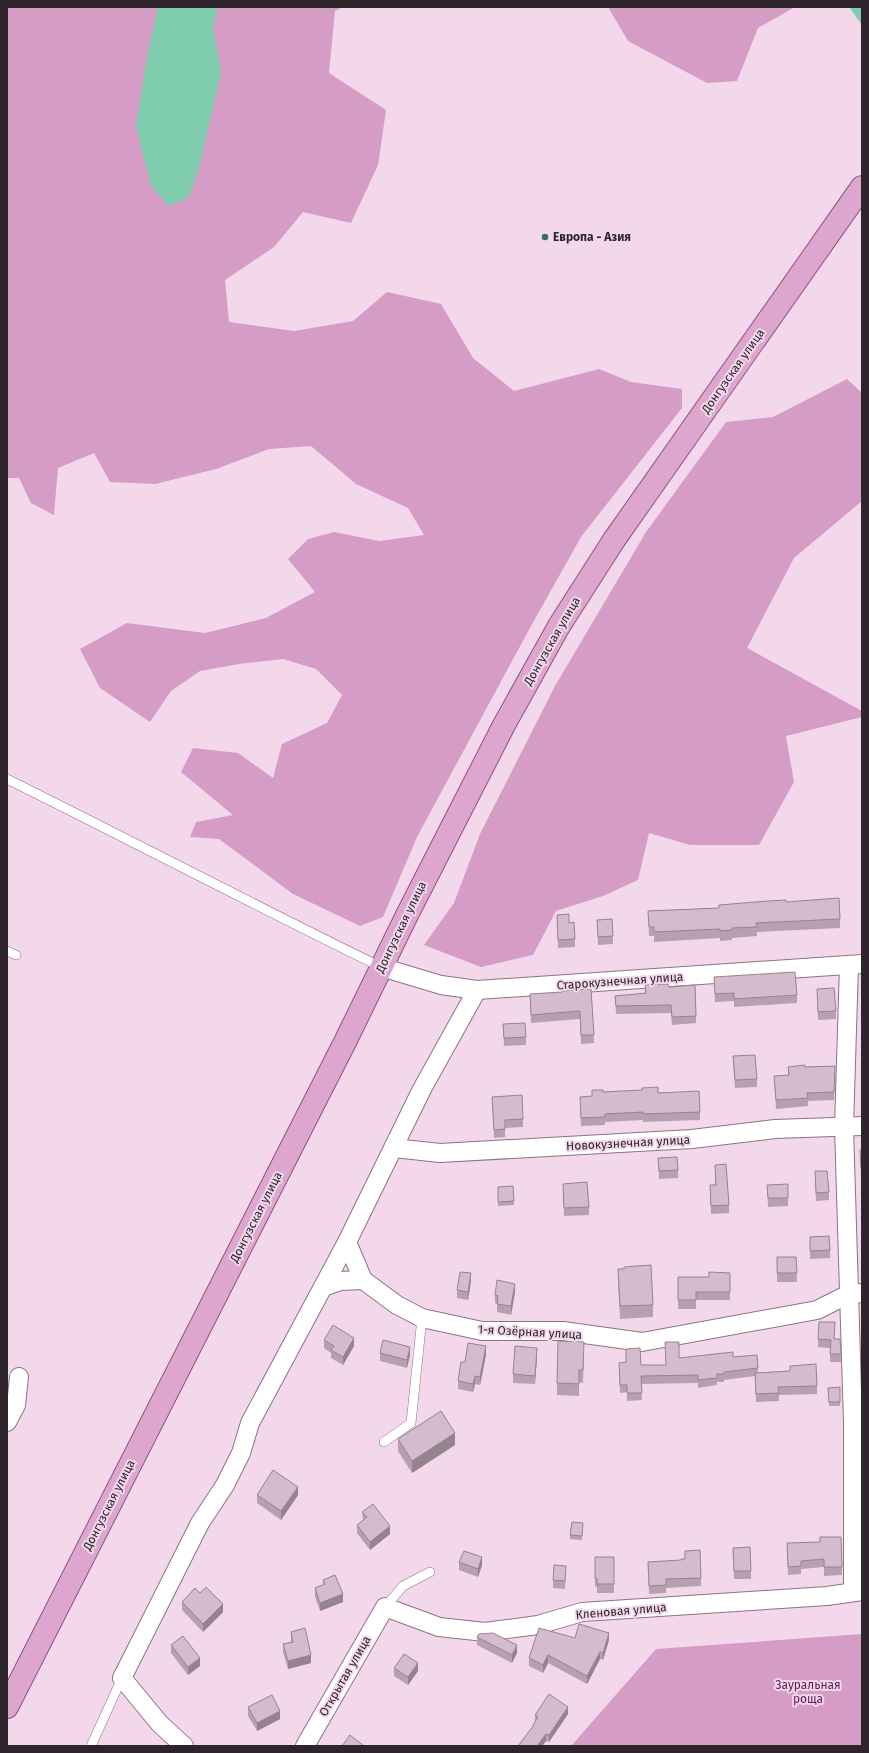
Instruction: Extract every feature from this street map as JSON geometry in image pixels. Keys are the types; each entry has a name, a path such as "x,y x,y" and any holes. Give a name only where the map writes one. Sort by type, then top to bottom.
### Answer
{"main road":[{"name":"Донгузская улица","path":"7,1707 345,1042 381,967 504,725 559,626 614,540 862,187"}],"street":[{"name":"Старокузнечная улица","path":"381,967 441,985 477,990 855,964"},
{"path":"855,964 844,1127 856,1294 857,1591"},
{"path":"184,1746 160,1724 122,1678 200,1523 225,1485 241,1453 250,1423 347,1242 422,1089 477,990"},
{"name":"Новокузнечная улица","path":"394,1148 440,1153 692,1139 775,1129 862,1126"},
{"path":"323,1287 340,1280 363,1280 347,1242"},
{"name":"1-я Озёрная улица","path":"363,1280 397,1305 422,1318 482,1331 563,1331 642,1342 817,1310 856,1294"},
{"path":"7,1422 16,1405 19,1377"},
{"name":"Кленовая улица","path":"385,1607 439,1627 485,1632 538,1625 582,1612 827,1596 857,1591"},
{"name":"Открытая улица","path":"305,1746 385,1607"}],"lane":[{"path":"7,779 158,854 262,909 381,967"},
{"path":"7,951 16,955"},
{"path":"384,1442 411,1423 422,1318"},
{"path":"385,1607 404,1586 430,1572"},
{"path":"91,1746 122,1678"}],"green space":[{"path":"7,7 343,7 335,11 329,73 386,110 378,165 351,223 303,212 274,247 225,280 229,322 294,331 353,321 387,292 441,304 473,358 514,391 599,369 631,382 682,389 682,408 581,537 417,837 383,917 360,926 293,894 219,839 190,837 196,822 233,815 181,772 193,748 238,753 273,778 282,744 327,723 342,695 316,669 283,659 239,664 200,671 171,691 150,722 100,688 80,649 127,623 205,633 266,618 315,592 288,559 308,539 334,532 379,541 424,535 408,508 356,484 311,446 269,449 216,469 155,484 110,482 94,453 58,468 54,515 31,503 19,478 7,478"},
{"path":"608,7 795,7 758,28 737,81 707,83 628,41"},
{"path":"847,379 862,393 862,501 794,558 747,648 862,711 862,717 786,736 794,782 759,845 690,845 649,833 638,880 603,896 556,911 533,955 481,967 424,945 454,903 480,834 555,686 646,532 726,422 773,417"},
{"name":"Зауральная роща","path":"862,1634 862,1746 571,1746 656,1649"}],"shaded area":[{"path":"158,7 218,7 213,26 221,72 199,168 188,198 169,206 151,186 136,126 148,51"},
{"path":"849,7 862,7 862,25"}],"building":[{"path":"839,898 840,919 756,923 757,927 732,928 732,930 720,931 720,929 654,932 654,927 649,927 648,911 719,908 719,905 768,901 786,900 786,902"},
{"path":"569,914 569,923 574,922 575,939 558,940 557,915"},
{"path":"612,919 613,936 598,937 597,920"},
{"path":"795,972 797,995 734,999 734,993 715,994 714,977"},
{"path":"668,984 669,987 695,985 696,1016 672,1017 671,1005 616,1006 615,996 646,993 645,985"},
{"path":"834,988 836,1011 818,1012 817,989"},
{"path":"591,989 594,1035 581,1035 580,1011 531,1015 530,994"},
{"path":"525,1023 526,1037 504,1038 503,1024"},
{"path":"755,1055 757,1079 735,1080 733,1056"},
{"path":"805,1065 805,1067 835,1066 834,1092 807,1093 808,1098 776,1100 774,1076 789,1075 788,1067"},
{"path":"658,1087 658,1093 699,1091 700,1112 643,1114 643,1112 605,1114 605,1117 581,1118 580,1097 592,1096 592,1090 603,1090 603,1092 642,1090 642,1088"},
{"path":"522,1095 523,1119 505,1120 505,1129 494,1130 492,1097"},
{"path":"860,1150 862,1150 862,1168 861,1168"},
{"path":"677,1157 678,1170 659,1171 658,1158"},
{"path":"726,1164 729,1205 711,1206 710,1185 716,1185 715,1165"},
{"path":"815,1171 827,1171 829,1192 816,1193"},
{"path":"587,1182 589,1207 564,1208 563,1184"},
{"path":"788,1184 788,1198 768,1198 767,1185"},
{"path":"513,1186 514,1201 498,1202 498,1187"},
{"path":"829,1236 830,1250 810,1251 810,1237"},
{"path":"777,1257 796,1257 797,1273 777,1273"},
{"path":"651,1265 653,1305 620,1306 618,1269 624,1269 624,1267"},
{"path":"460,1272 471,1273 468,1292 457,1290"},
{"path":"709,1272 730,1273 730,1292 696,1292 696,1300 678,1300 678,1277 709,1277"},
{"path":"497,1280 515,1284 511,1306 497,1304 498,1296 495,1295"},
{"path":"819,1322 835,1322 834,1339 840,1339 841,1354 830,1354 831,1340 818,1339"},
{"path":"333,1325 354,1338 343,1357 331,1350 334,1346 324,1340"},
{"path":"383,1340 410,1347 407,1360 380,1353"},
{"path":"558,1341 584,1342 583,1370 579,1370 579,1384 557,1383"},
{"path":"665,1342 679,1342 679,1358 733,1352 733,1357 757,1355 758,1368 724,1372 724,1374 717,1374 717,1378 698,1380 698,1375 641,1376 642,1393 627,1393 627,1385 620,1385 619,1363 626,1362 626,1349 640,1348 641,1365 666,1365"},
{"path":"468,1343 486,1346 480,1377 475,1376 473,1384 458,1381 461,1362 465,1362"},
{"path":"515,1346 537,1348 535,1376 513,1374"},
{"path":"816,1364 817,1386 778,1387 779,1393 756,1394 755,1373 790,1371 790,1366"},
{"path":"840,1387 840,1402 829,1402 828,1388"},
{"path":"441,1411 455,1433 412,1461 398,1439"},
{"path":"273,1470 298,1487 281,1511 257,1495"},
{"path":"373,1504 390,1526 370,1542 357,1525 367,1517 362,1512"},
{"path":"572,1522 583,1523 582,1536 570,1535"},
{"path":"820,1537 841,1537 842,1567 824,1567 824,1559 801,1561 801,1566 788,1567 787,1543 820,1542"},
{"path":"750,1547 751,1571 734,1571 733,1548"},
{"path":"700,1550 701,1578 666,1579 666,1585 649,1586 648,1562 681,1560 685,1559 685,1551"},
{"path":"464,1551 482,1557 478,1569 459,1562"},
{"path":"595,1557 614,1557 614,1584 597,1584 597,1579 595,1578"},
{"path":"554,1565 566,1566 565,1581 553,1580"},
{"path":"335,1575 343,1594 320,1603 315,1588 325,1584 323,1580"},
{"path":"206,1587 223,1604 203,1624 182,1602 195,1588 200,1593"},
{"path":"579,1624 609,1633 603,1653 600,1652 587,1676 548,1655 543,1665 529,1658 539,1628 575,1638"},
{"path":"305,1628 311,1655 288,1661 283,1644 293,1642 291,1632"},
{"path":"493,1633 517,1645 512,1655 477,1637 479,1634"},
{"path":"183,1636 200,1658 188,1667 171,1645"},
{"path":"404,1654 418,1663 408,1677 394,1668"},
{"path":"549,1694 568,1707 549,1735 546,1734 537,1746 518,1746 534,1725 538,1717 535,1715"},
{"path":"272,1695 280,1711 257,1723 248,1707"},
{"path":"350,1735 364,1746 342,1746"}],"place":[{"name":"Европа - Азия","path":"545,237"}]}
